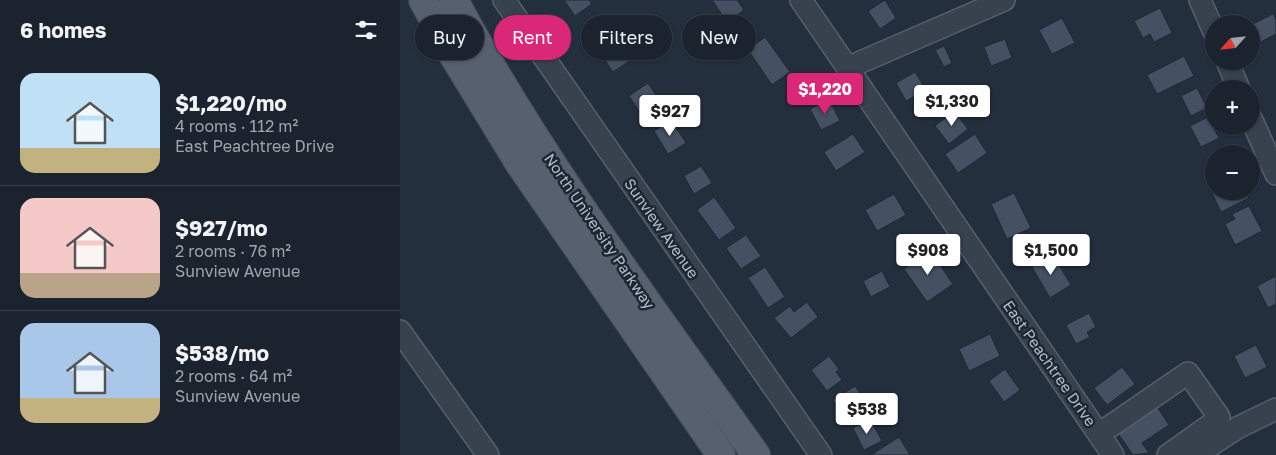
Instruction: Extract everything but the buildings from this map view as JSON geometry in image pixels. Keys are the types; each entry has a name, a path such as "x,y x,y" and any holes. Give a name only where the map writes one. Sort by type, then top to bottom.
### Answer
{"main road":[{"name":"North University Parkway","path":"423,0 453,55 518,162 721,455"},
{"name":"North University Parkway","path":"454,0 529,127 597,230 756,455"}],"street":[{"name":"Sunview Avenue","path":"504,0 821,455"},
{"name":"East Peachtree Drive","path":"801,0 1102,431 1113,455"},
{"path":"847,68 1004,0"},
{"path":"1200,0 1207,15"},
{"path":"1259,135 1276,174"},
{"path":"400,331 488,455"},
{"path":"1124,455 1102,431 1188,373 1219,416 1218,430 1196,455"},
{"path":"1168,455 1218,430 1276,408"}]}
